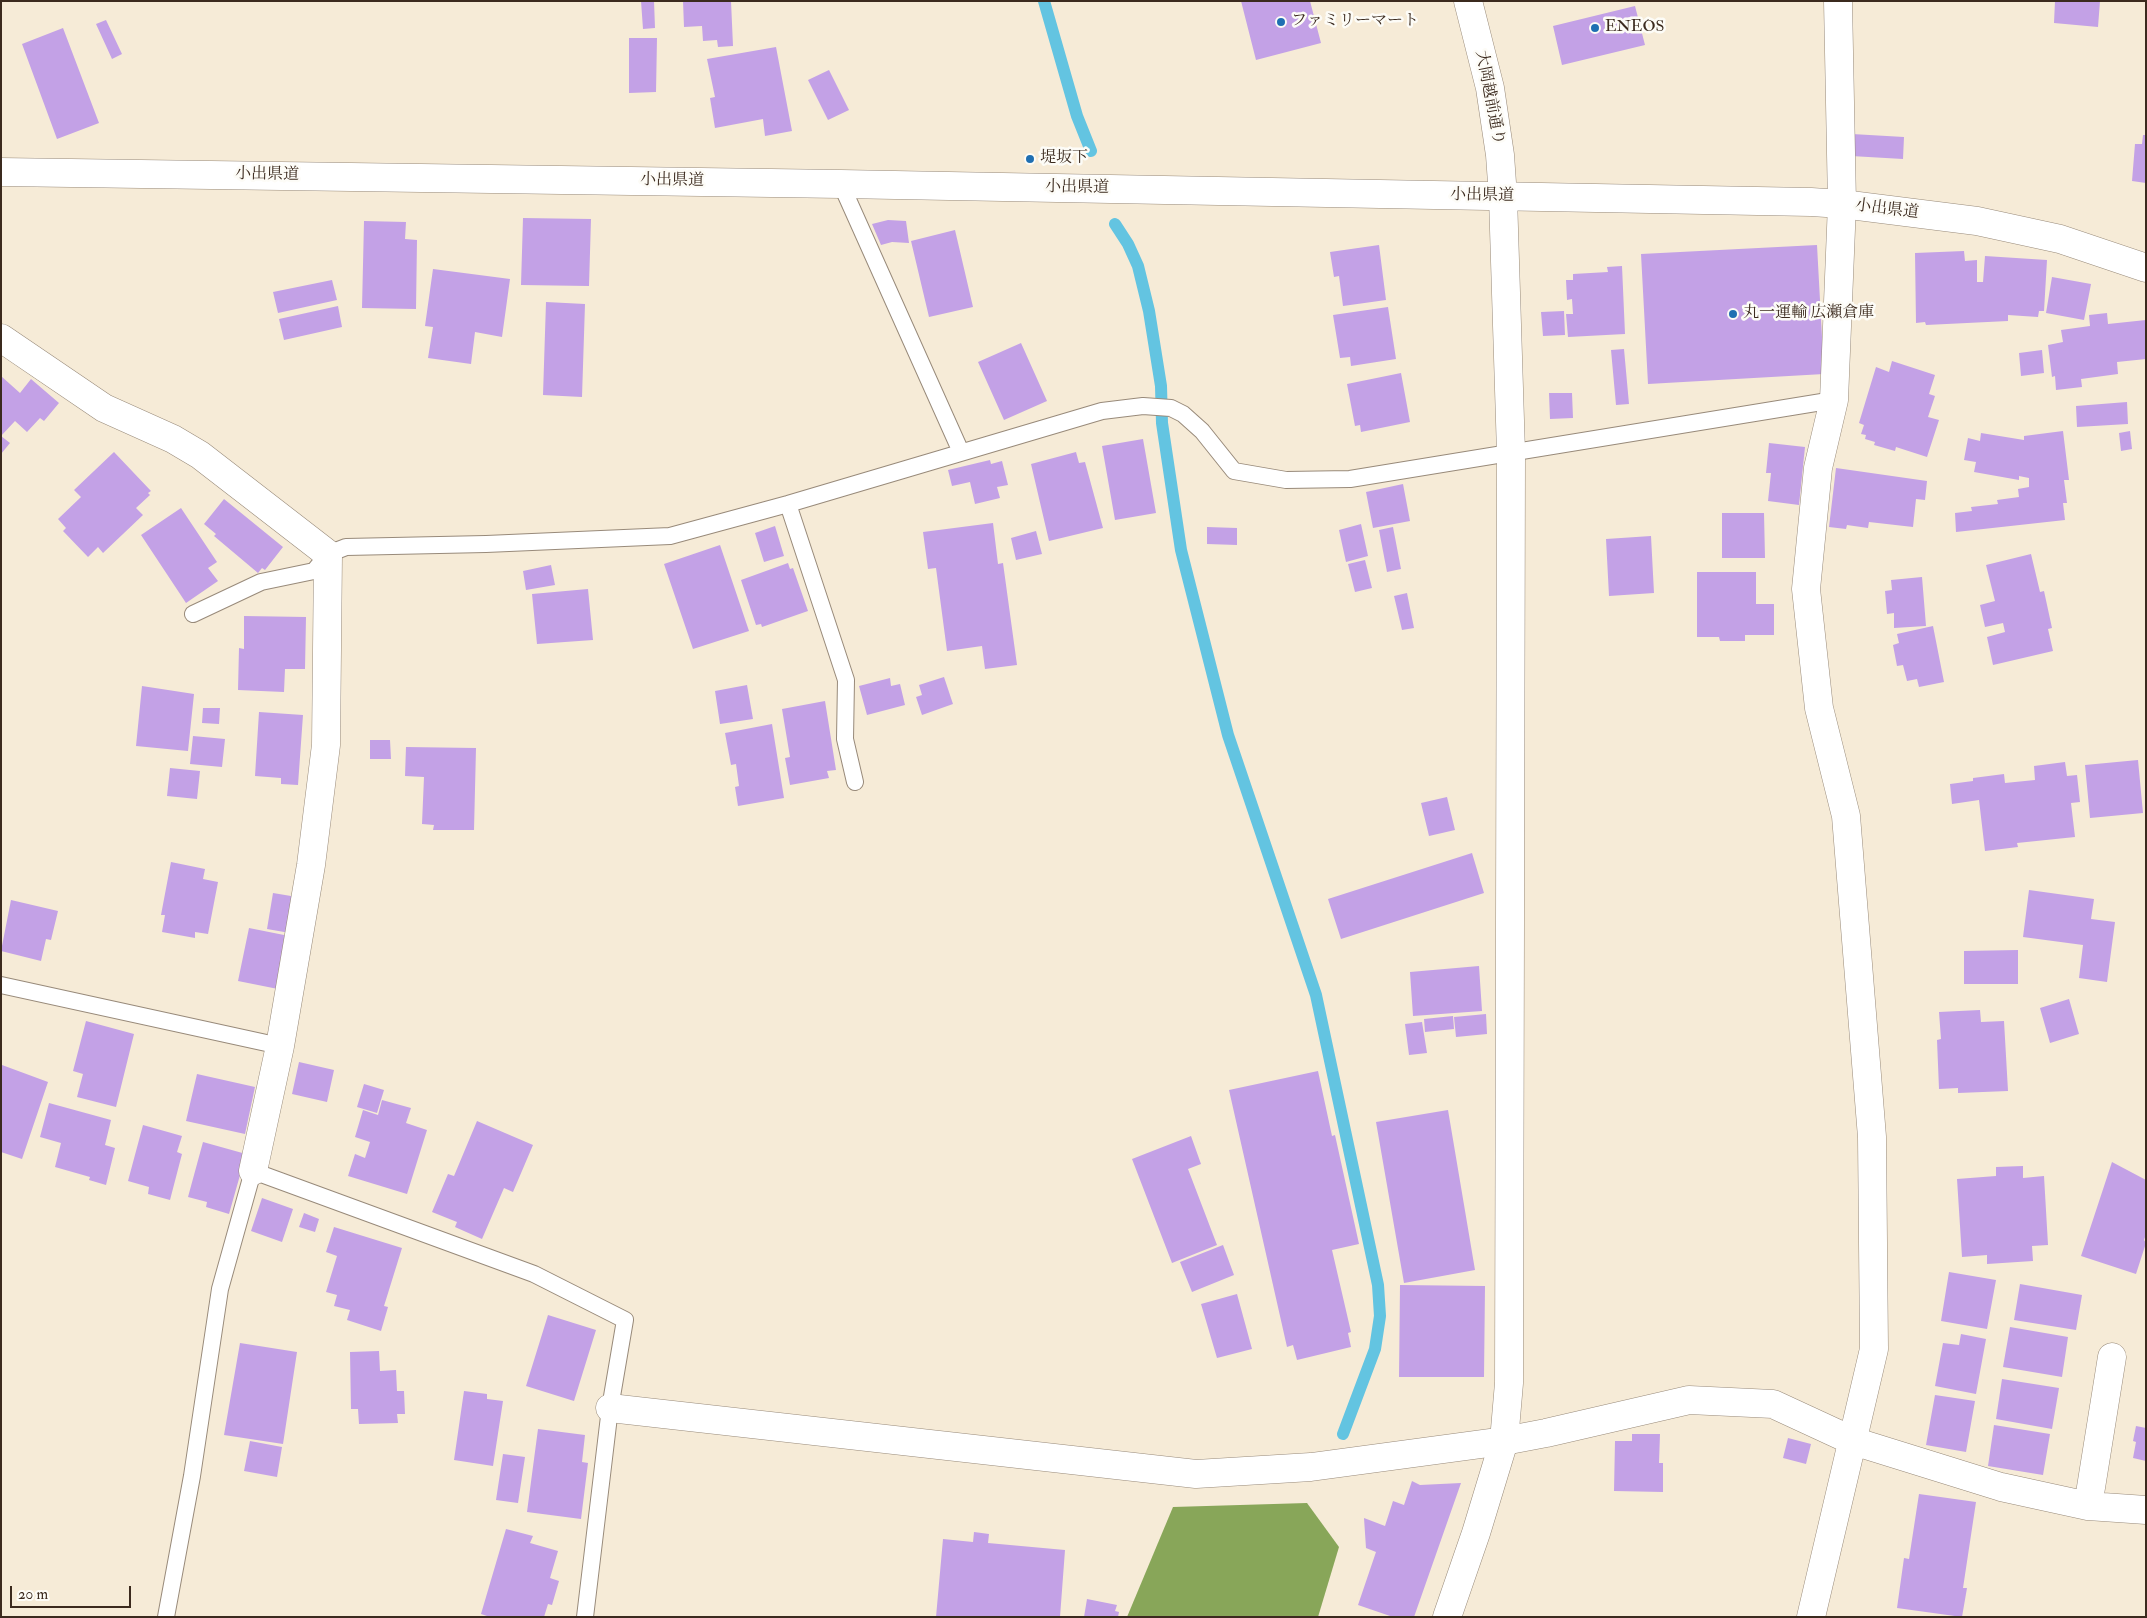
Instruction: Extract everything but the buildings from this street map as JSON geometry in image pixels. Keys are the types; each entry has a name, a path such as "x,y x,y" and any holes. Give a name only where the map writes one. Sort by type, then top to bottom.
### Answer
{"street":[{"name":"大岡越前通り","path":"1447,1617 1476,1533 1504,1441 1509,1374 1511,453 1500,155 1490,88 1468,1"},
{"path":"1811,1617 1854,1441 1874,1348 1872,1137 1846,816 1819,708 1806,589 1818,468 1834,400 1842,204 1838,1"},
{"name":"小出県道","path":"1,172 841,184 1735,200 1842,204 1977,221 2060,239 2146,268"},
{"path":"1,338 104,408 174,439 200,455 328,554 326,745 311,865 280,1046 253,1171"},
{"path":"2088,1506 2112,1357"},
{"path":"610,1408 1196,1474 1311,1467 1504,1441 1546,1434 1689,1400 1773,1404 1854,1441 2001,1487 2088,1506 2146,1510"}],"lane":[{"path":"841,184 961,452"},
{"path":"193,614 261,582 314,571 328,554 346,547 486,544 670,536 788,504 1102,411 1143,406 1171,408 1183,414 1202,431 1234,471 1286,480 1350,479 1834,400"},
{"path":"788,504 846,680 845,739 855,782"},
{"path":"1,985 280,1046"},
{"path":"166,1617 192,1476 220,1289 253,1171 534,1274 625,1320 610,1408 585,1617"}],"green space":[{"path":"1307,1503 1339,1547 1318,1617 1127,1617 1173,1507"}],"waterway":[{"path":"1044,1 1077,116 1091,151"},
{"path":"1115,224 1128,244 1138,266 1149,311 1161,386 1162,423 1181,550 1228,735 1316,995 1378,1285 1380,1316 1375,1349 1343,1434"}],"place":[{"name":"ファミリーマート","path":"1281,22"},
{"name":"ENEOS","path":"1595,28"},
{"name":"堤坂下","path":"1030,159"},
{"name":"丸一運輸 広瀬倉庫","path":"1733,314"}]}
